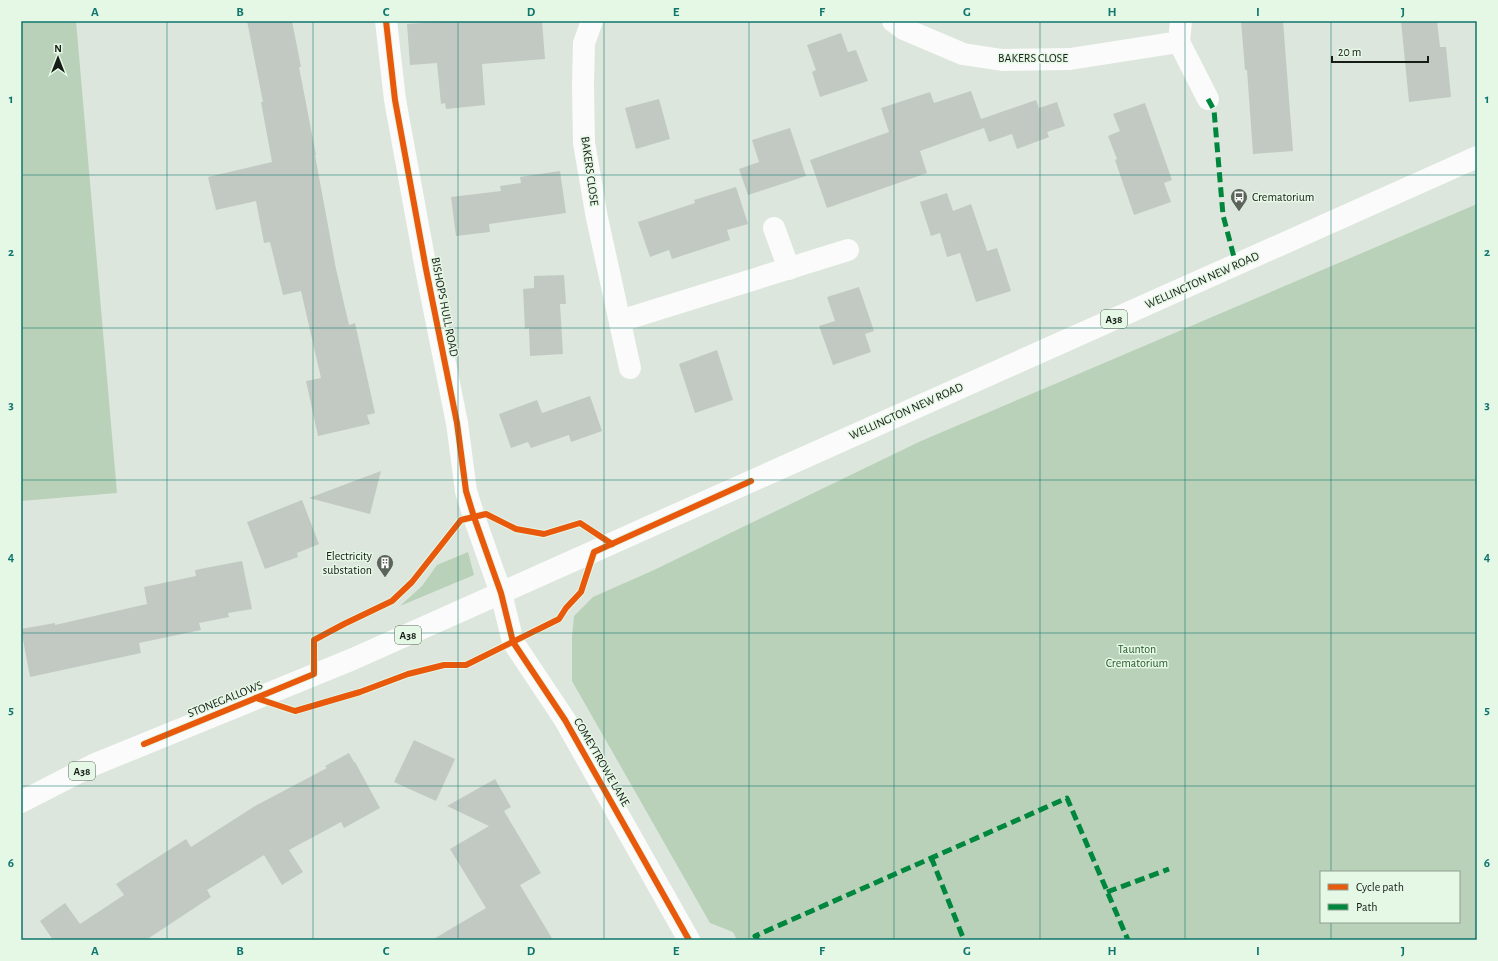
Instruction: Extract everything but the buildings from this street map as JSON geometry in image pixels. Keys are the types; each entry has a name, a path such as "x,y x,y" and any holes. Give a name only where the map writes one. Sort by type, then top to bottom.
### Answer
{"street":[{"name":"BISHOPS HULL ROAD","path":"386,21 396,100 426,269 458,423 466,491 501,593"},
{"name":"BAKERS CLOSE","path":"592,21 584,43 582,85 584,143 597,218 630,368"},
{"name":"BAKERS CLOSE","path":"893,21 904,29 963,54 1002,60 1070,59 1180,31 1208,99"},
{"name":"WELLINGTON NEW ROAD","path":"501,593 1477,157"},
{"path":"774,228 789,269"},
{"path":"620,321 848,250"},
{"name":"STONEGALLOWS","path":"21,802 93,765 352,659 501,593"},
{"name":"COMEYTROWE LANE","path":"501,593 514,642 565,720 689,940"}],"green space":[{"path":"21,21 76,21 117,493 21,501"},
{"name":"Taunton Crematorium","path":"1477,204 1477,940 737,940 733,932 710,923 572,681 572,637 574,616 593,597 654,570 921,441"},
{"path":"468,552 474,575 400,606 422,586 437,565"}],"marked path":[{"path":"1208,99 1214,110 1223,215 1236,265"},
{"path":"758,940 755,936 1067,798 1128,940"},
{"path":"931,857 964,940"},
{"path":"1107,892 1169,869"}],"cycle path":[{"path":"386,21 395,100 426,269 457,423 466,491 501,593 513,642 565,720 689,940"},
{"path":"256,698 295,711 360,692 408,674 444,665 466,665 559,619 566,608 581,592 594,552 751,481"},
{"path":"144,744 314,674 314,640 392,601 412,582 461,520 486,514 516,529 544,534 580,523 612,544"}],"place":[{"name":"Crematorium","path":"1239,212"},
{"name":"Electricity substation","path":"385,578"}]}
